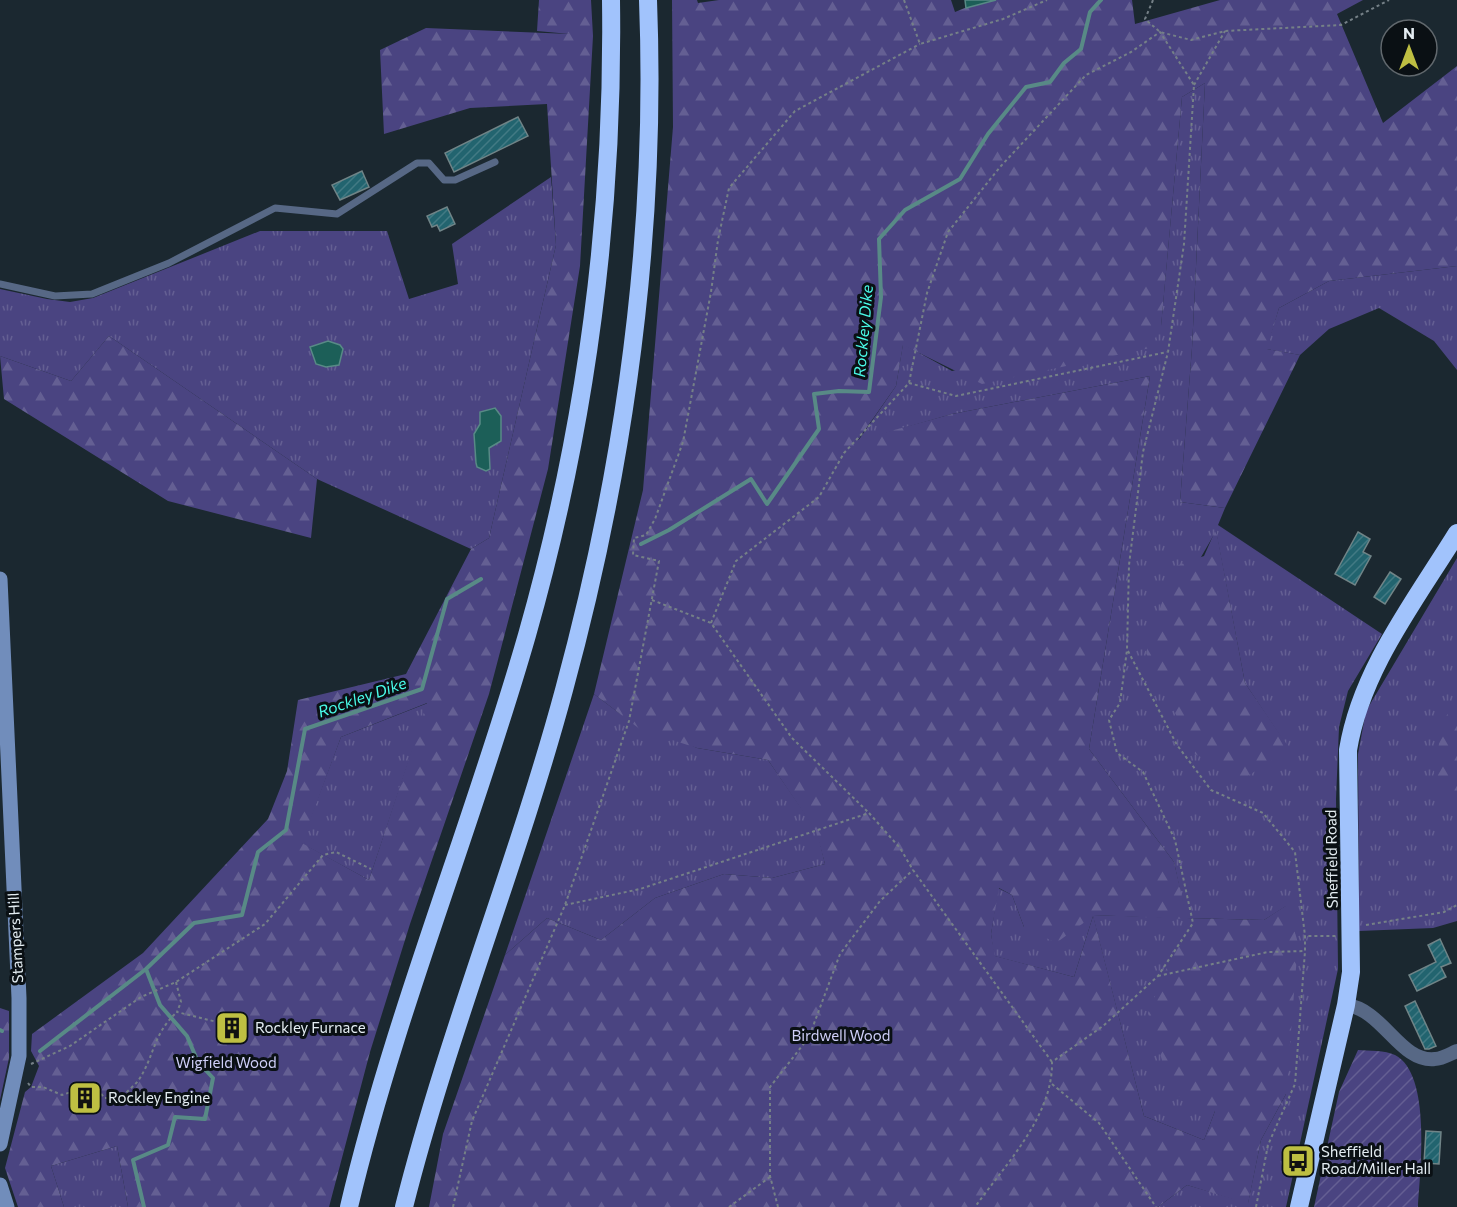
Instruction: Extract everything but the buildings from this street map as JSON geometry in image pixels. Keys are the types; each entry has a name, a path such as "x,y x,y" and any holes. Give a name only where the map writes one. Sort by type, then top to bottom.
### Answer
{"highway":[{"path":"349,1207 396,1039 498,730 553,538 580,402 598,285 608,169 612,0"},
{"path":"405,1207 439,1083 564,692 599,544 624,412 638,303 648,129 648,0"},
{"name":"Sheffield Road","path":"1299,1207 1346,1005 1351,972 1348,750 1353,718 1372,674 1457,533"}],"street":[{"name":"Stampers Hill","path":"0,579 19,998 16,1075 0,1144"},
{"path":"1346,1005 1370,1012 1414,1055 1434,1060 1457,1051"},
{"path":"0,1185 7,1207"}],"lane":[{"path":"0,284 55,296 92,294 169,263 275,208 337,214 417,163 429,163 444,180 455,180 495,162"}],"path":[{"path":"904,0 920,44"},
{"path":"453,1207 472,1121 565,905 629,721 659,561 633,555 634,538 646,535 655,519 683,442 729,188 795,111 920,44 1003,19 1047,0"},
{"path":"1153,0 1145,19 1160,32 1194,85"},
{"path":"711,622 736,561 819,497 844,453 909,383 927,293 948,232 1000,167 1086,75 1131,52 1160,32 1191,40 1225,31 1341,25 1389,0"},
{"path":"1052,1062 1103,1026 1158,976 1193,923 1175,840 1143,772 1117,753 1109,720 1120,703 1127,650 1129,565 1143,452 1168,352 1184,244 1194,85 1225,31"},
{"path":"909,383 956,396 1168,352"},
{"path":"652,600 711,622 792,738 869,813 900,848 913,870 1052,1062 1052,1084 1026,1137 975,1207"},
{"path":"1127,650 1177,745 1211,790 1263,813 1295,852 1305,936 1295,1084 1268,1144 1256,1207"},
{"path":"565,905 640,889 869,813"},
{"path":"176,982 181,1002 177,1012 166,1023 155,1040 149,1059 137,1082 121,1098 104,1098 95,1084 62,1095 43,1087 31,1087 16,1075 70,1046 141,997 176,982 265,924 323,855 336,852 371,869"},
{"path":"778,1207 770,1176 770,1087 809,1037 840,954 880,901 913,870"},
{"path":"1305,936 1350,934 1360,926 1444,912 1457,904"},
{"path":"1158,976 1268,952 1305,951"},
{"path":"177,1012 225,1024"},
{"path":"1052,1084 1099,1123 1156,1207"},
{"path":"92,1095 99,1091"},
{"path":"729,1207 770,1176"}],"green space":[{"name":"Wigfield Wood","path":"539,0 591,0 593,36 580,266 548,469 489,694 410,924 370,1052 329,1207 128,1207 117,1146 51,1166 64,1207 18,1207 5,1168 25,1092 31,1087 39,1066 31,1051 32,1034 143,953 268,819 287,771 298,700 406,674 471,549 489,538 556,245 547,104 470,108 384,134 380,50 426,28 570,34 537,31","holes":["427,703 369,880 302,843 341,737"]},
{"name":"Birdwell Wood","path":"672,0 697,0 698,3 719,0 951,0 955,12 984,0 1132,0 1135,24 1220,0 1363,0 1337,14 1383,123 1457,66 1457,266 1329,281 1279,308 1267,349 1300,355 1225,508 1180,502 1192,348 1205,83 1182,97 1161,327 1150,348 982,384 903,345 896,386 858,440 952,414 1150,376 1089,749 1174,862 1187,918 1264,920 1287,905 1298,943 1286,1094 1261,1140 1248,1204 1187,1185 1158,1207 429,1207 443,1134 505,955 547,918 601,940 655,898 724,874 772,878 825,864 816,831 768,760 697,748 641,730 594,694 643,490 673,127","holes":["999,888 1012,895 1024,927 1056,943 1093,916 1074,977 995,956 991,934","1093,915 1187,919 1148,1013 1172,1094 1215,1111 1204,1140 1144,1116"]},
{"path":"1205,83 1192,348 1180,502 1225,508 1218,525 1382,634 1348,691 1339,727 1336,799 1338,969 1286,1207 1158,1207 1187,1185 1248,1203 1261,1140 1286,1094 1286,906 1264,920 1187,918 1215,1111 1204,1140 1144,1116 1093,916 1074,977 994,956 991,934 998,888 1012,895 1024,927 1093,915 1186,918 1174,862 1089,749 1150,376 952,414 858,441 896,386 903,344 952,371 1161,326 1182,97","holes":["1216,531 1245,683 1289,749 1146,653"]},
{"path":"551,177 556,245 489,538 471,549 317,479 109,336 71,381 0,356 0,289 70,302 93,298 260,231 387,231 409,299 458,284 452,244"},
{"path":"1457,266 1457,370 1434,341 1379,308 1329,329 1300,355 1266,349 1279,308 1329,281"},
{"path":"109,336 317,479 311,538 168,501 4,399 0,356 71,381"},
{"path":"1216,529 1245,683 1290,749 1243,779 1195,754 1146,653 1173,567 1204,556"},
{"path":"1457,558 1457,921 1433,928 1359,931 1358,754 1366,711"},
{"path":"594,694 619,713 697,748 768,760 817,831 825,864 772,878 724,874 655,898 601,940 547,918 505,955"},
{"path":"1457,702 1457,804 1451,803 1432,785 1443,720"},
{"path":"428,703 369,880 301,843 341,737"},
{"path":"0,1008 9,1011 9,1058 0,1100"},
{"path":"1358,1050 1382,1051 1395,1055 1407,1066 1414,1082 1421,1125 1418,1207 1314,1207 1339,1092"},
{"path":"117,1146 128,1207 64,1207 51,1166"}],"shaded area":[{"path":"965,0 996,0 966,8"},
{"path":"328,341 340,345 343,349 339,365 326,367 316,364 310,347"},
{"path":"495,408 501,416 501,441 489,448 490,469 486,471 477,467 474,434 480,424 480,412"}],"waterway":[{"name":"Rockley Dike","path":"641,544 669,530 751,479 767,504 819,429 814,394 839,391 869,392 881,297 879,239 905,210 960,179 988,134 1026,87 1050,82 1064,63 1081,49 1090,12 1101,0"},
{"name":"Rockley Dike","path":"40,1051 146,969 194,923 242,915 258,852 286,830 305,729 422,689 447,599 481,579"},
{"path":"144,1207 133,1160 168,1145 175,1117 205,1119 213,1078 198,1062 187,1036 160,1005 146,969"}],"place":[{"name":"Rockley Furnace","path":"232,1028"},
{"name":"Rockley Engine","path":"85,1098"},
{"name":"Sheffield Road/Miller Hall","path":"1298,1161"}]}
